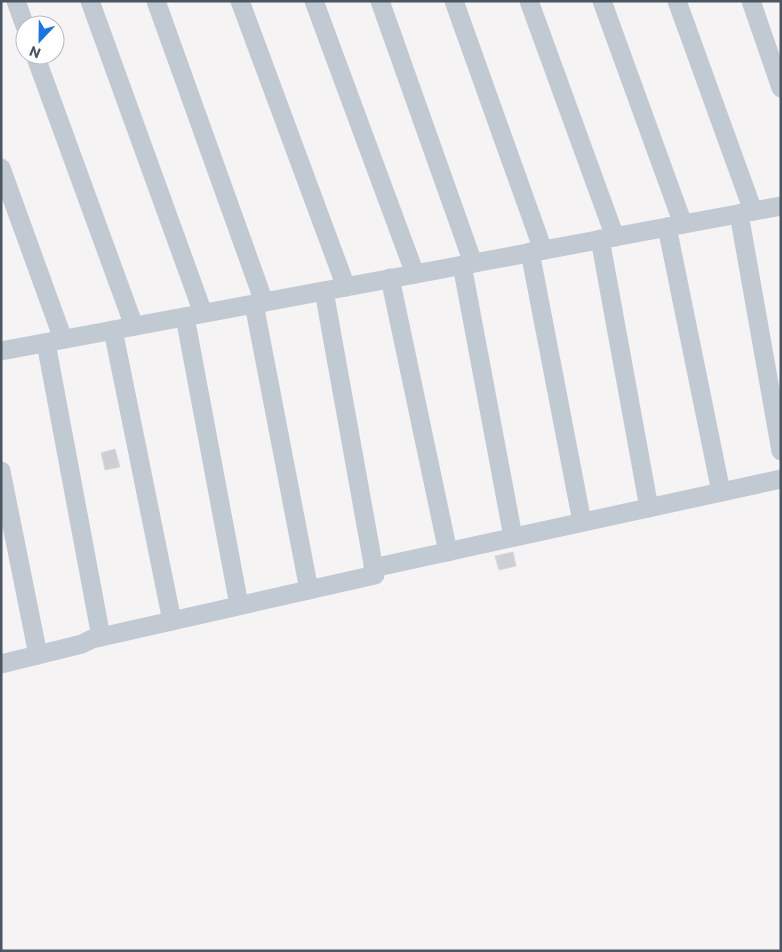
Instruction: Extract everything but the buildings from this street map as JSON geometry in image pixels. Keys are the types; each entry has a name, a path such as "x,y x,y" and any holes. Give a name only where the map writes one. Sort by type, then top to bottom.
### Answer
{"street":[{"path":"16,1 21,15"},
{"path":"90,1 194,315 239,606"},
{"path":"156,1 259,303 309,590"},
{"path":"240,1 346,287"},
{"path":"314,1 415,274"},
{"path":"380,1 467,264 513,537"},
{"path":"454,1 537,251 582,522"},
{"path":"529,1 607,238 649,508"},
{"path":"602,1 675,225 721,492"},
{"path":"677,1 746,212 781,451"},
{"path":"751,1 781,88"},
{"path":"40,65 134,326"},
{"path":"1,168 55,341 101,637"},
{"path":"1,351 781,206"},
{"path":"390,278 448,552"},
{"path":"1,664 82,644 92,638 374,575 324,291"},
{"path":"113,330 172,621"},
{"path":"1,471 38,655"},
{"path":"373,568 781,479"}]}
